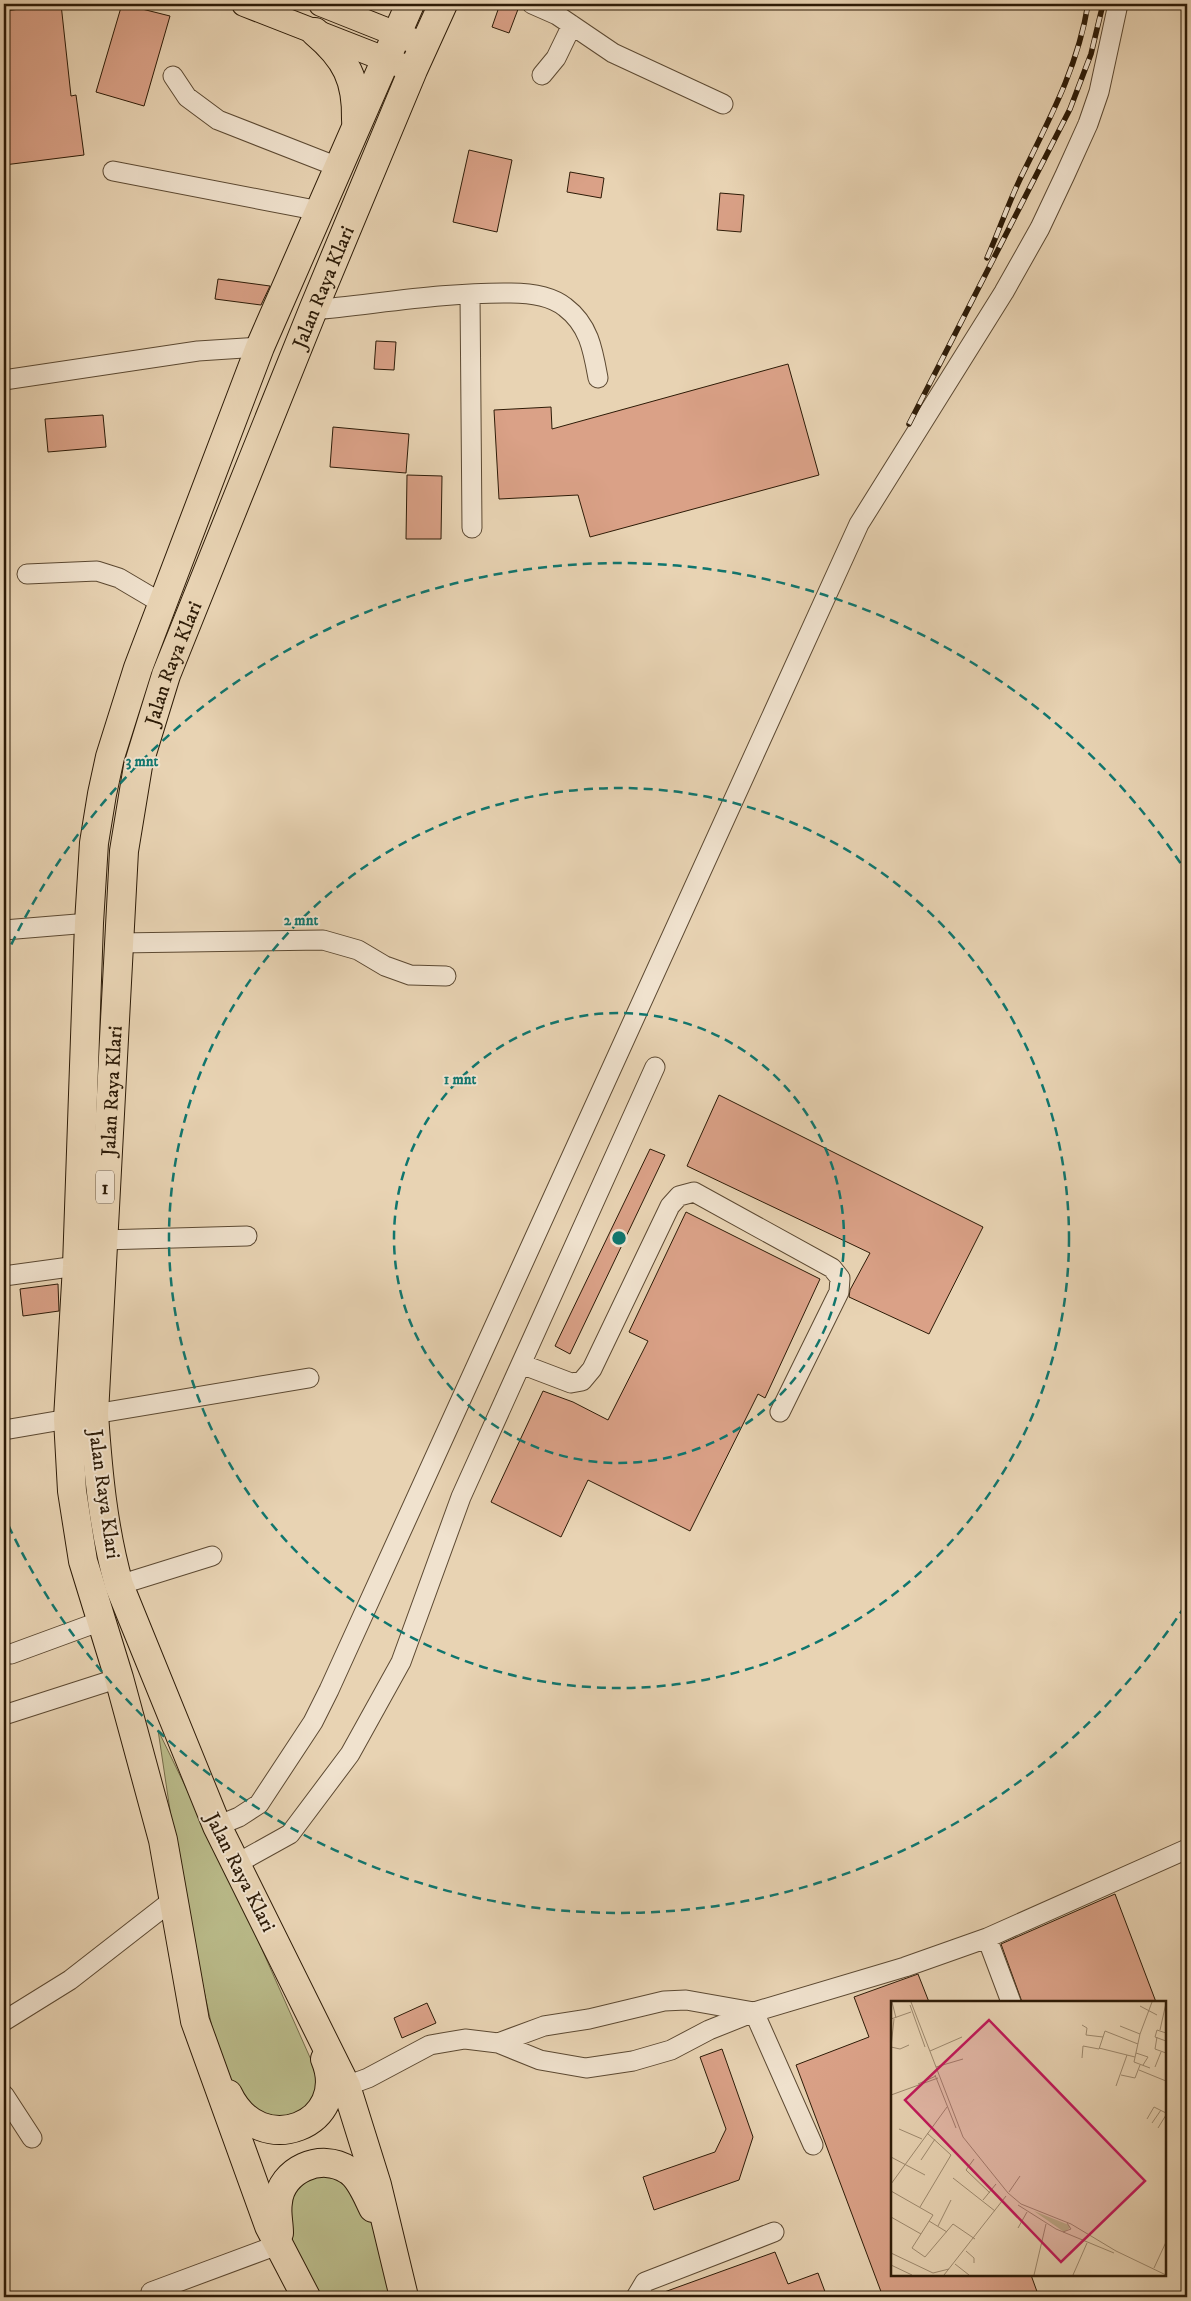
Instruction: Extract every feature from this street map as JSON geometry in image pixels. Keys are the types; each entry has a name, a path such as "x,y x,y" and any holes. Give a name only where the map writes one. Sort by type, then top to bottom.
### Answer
{"highway":[{"name":"Jalan Raya Klari","path":"404,2297 376,2185 346,2086 277,1944 216,1826 119,1585 109,1549 100,1487 81,1416 77,1266 89,923 94,843 110,757 138,668 260,347 384,59 410,4"},
{"name":"Jalan Raya Klari","path":"306,2297 269,2226 195,2022 163,1840 120,1678 83,1561 75,1509 81,1416 102,1240 124,850 137,776 161,693 313,310 413,70 443,4"},
{"path":"315,32 332,46 352,79 356,101 356,124"},
{"path":"195,2022 234,2106 256,2126 279,2130 303,2126 318,2113 331,2090 329,2068 277,1944"},
{"path":"280,2244 278,2201 289,2177 305,2165 327,2163 349,2170 358,2182 392,2248"}],"main road":[{"path":"244,4 413,70"},
{"path":"321,4 424,45"}],"street":[{"path":"532,4 572,24 613,53 723,104"},
{"path":"216,1826 239,1817 259,1804 313,1722 329,1690 860,524 1004,292 1040,228 1066,175 1088,124 1099,92 1118,4"},
{"path":"542,75 556,58 572,24"},
{"path":"173,76 187,97 218,120 338,167"},
{"path":"113,171 320,211"},
{"path":"313,310 512,292 543,296 565,307 586,329 598,378"},
{"path":"470,295 472,528"},
{"path":"4,380 198,351 260,347"},
{"path":"27,574 97,571 118,578 163,604"},
{"path":"4,930 89,923"},
{"path":"118,943 323,940 358,950 385,966 410,975 446,976"},
{"path":"236,1864 290,1834 350,1754 401,1662 461,1497 655,1067"},
{"path":"521,1364 570,1383 582,1381 592,1369 670,1206 679,1196 694,1192 832,1268 840,1278 838,1292 780,1412"},
{"path":"102,1240 247,1236"},
{"path":"4,1276 77,1266"},
{"path":"4,1430 309,1378"},
{"path":"119,1585 212,1556"},
{"path":"11,1654 101,1621"},
{"path":"4,1715 120,1678"},
{"path":"346,2086 368,2078 430,2045 465,2040 498,2043 540,2060 586,2068 633,2060 671,2050 709,2030 754,2012 906,1966 987,1938 1187,1849"},
{"path":"4,2021 70,1980 174,1899"},
{"path":"987,1938 1011,2001"},
{"path":"498,2043 544,2026 590,2019 664,2001 686,2000 754,2012"},
{"path":"754,2012 813,2145"},
{"path":"4,2095 32,2138"},
{"path":"636,2297 645,2282 774,2232"},
{"path":"151,2292 280,2244"}],"green space":[{"path":"158,1730 236,1891 320,2080 306,2116 268,2121 234,2096 212,2027 183,1897"},
{"path":"309,2172 343,2177 369,2207 394,2297 314,2297 290,2253 291,2194"}],"building":[{"path":"61,4 71,96 76,95 84,155 4,165 4,11"},
{"path":"122,4 170,16 144,106 96,92"},
{"path":"500,4 520,4 509,33 492,27"},
{"path":"469,150 512,160 497,232 453,222"},
{"path":"570,172 604,178 601,198 567,192"},
{"path":"720,193 744,195 741,232 717,230"},
{"path":"218,279 270,286 261,305 215,299"},
{"path":"376,341 396,342 394,370 374,369"},
{"path":"788,364 819,475 590,537 578,495 499,499 494,410 551,407 552,429"},
{"path":"103,415 106,447 48,452 45,419"},
{"path":"333,427 409,434 406,473 330,467"},
{"path":"407,475 442,476 441,539 406,539"},
{"path":"719,1095 983,1227 929,1334 849,1297 850,1290 870,1253 687,1166"},
{"path":"650,1149 665,1155 570,1354 555,1346"},
{"path":"686,1212 820,1279 765,1398 758,1394 690,1531 588,1480 561,1537 491,1502 543,1391 573,1402 608,1420 648,1341 629,1332"},
{"path":"58,1284 59,1311 23,1316 20,1289"},
{"path":"1115,1894 1156,2001 1022,2001 1001,1944"},
{"path":"918,1974 929,2001 891,2001 891,2276 1031,2276 1039,2297 883,2297 796,2065 869,2037 854,1997"},
{"path":"427,2003 436,2023 402,2038 394,2018"},
{"path":"722,2049 753,2137 739,2180 654,2210 643,2177 715,2152 726,2129 700,2057"},
{"path":"775,2252 788,2284 818,2273 827,2297 656,2297 656,2295"}],"railway":[{"path":"987,258 1016,187 1052,114 1070,71 1088,4"},
{"path":"909,424 1070,109 1091,54 1103,4"}]}
